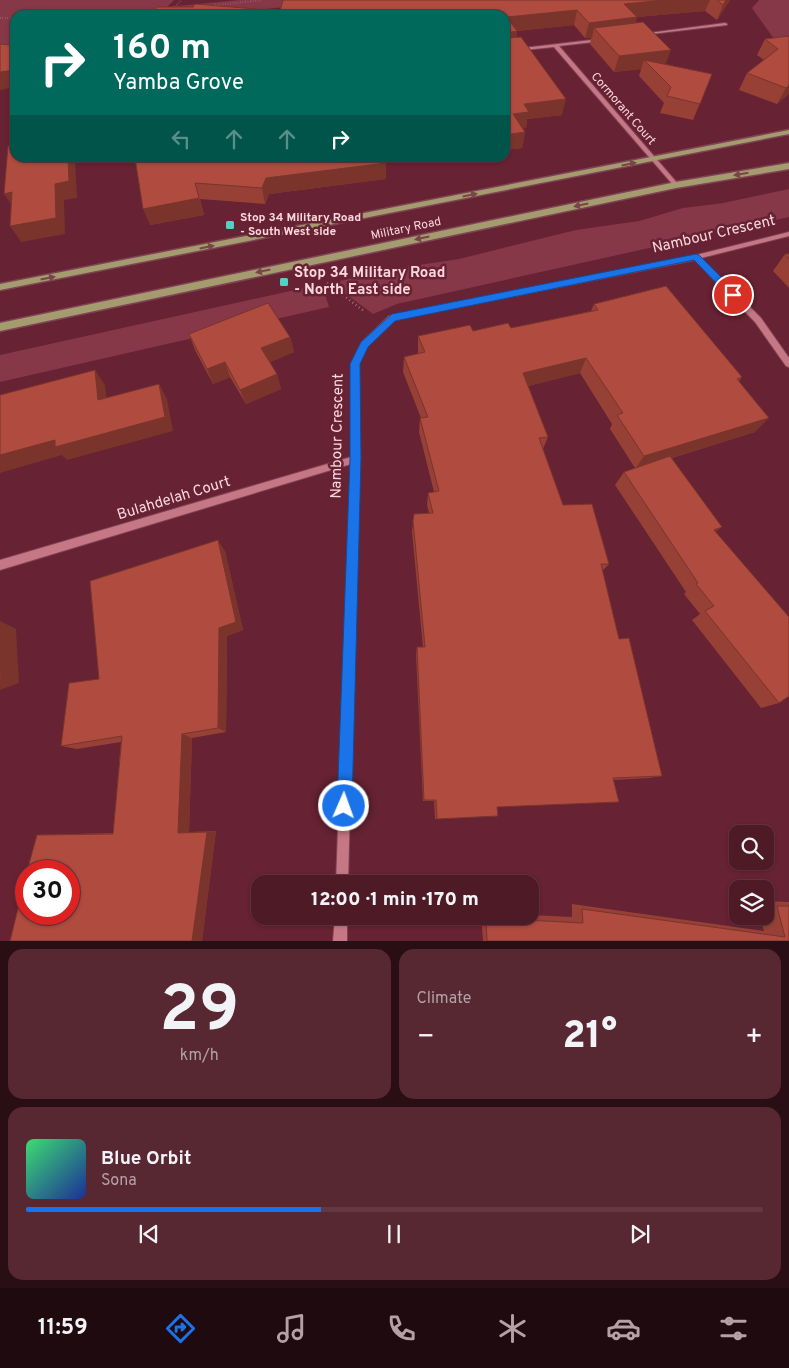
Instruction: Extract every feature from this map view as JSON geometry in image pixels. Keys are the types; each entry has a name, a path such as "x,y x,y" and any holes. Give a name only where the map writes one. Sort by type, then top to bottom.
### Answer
{"main road":[{"name":"Military Road","path":"0,287 789,132"},
{"name":"Military Road","path":"0,326 676,185 789,166"}],"street":[{"path":"640,35 724,24"},
{"path":"510,51 602,40"},
{"name":"Cormorant Court","path":"556,46 676,185"},
{"name":"Nambour Crescent","path":"342,875 356,459 355,364 364,344 392,318 696,257 789,234"},
{"path":"696,257 758,320 789,364"},
{"name":"Bulahdelah Court","path":"0,565 356,459"},
{"path":"340,940 341,925"}],"path":[{"path":"171,10 182,0"},
{"path":"207,6 262,0"},
{"path":"171,10 180,9"},
{"path":"324,282 340,291 368,315 379,329"}],"shaded area":[{"path":"0,0 174,0 167,7 239,0 354,0 255,10 10,10 10,52 0,53"},
{"path":"759,0 789,0 789,43 774,39 752,8"},
{"path":"789,189 789,217 397,304 373,314 331,283 392,269 459,259 576,230 639,221 683,208 723,203"},
{"path":"322,284 329,307 0,382 0,355"}],"building":[{"path":"283,0 665,0 624,4 637,17 589,23 577,10 510,17 510,10 280,10"},
{"path":"717,0 726,0 723,5"},
{"path":"195,4 268,10 155,10 157,7 193,7"},
{"path":"510,21 517,31 510,32"},
{"path":"643,22 671,50 619,56 594,28"},
{"path":"789,36 789,85 786,88 747,73 778,49 765,39"},
{"path":"521,37 566,99 524,104 529,112 513,114 525,132 510,134 510,38"},
{"path":"0,44 10,45 10,71 0,72"},
{"path":"644,60 712,74 700,104 667,96 671,87"},
{"path":"8,146 10,146 10,162 68,162 69,181 55,184 56,218 10,226 12,192 4,194"},
{"path":"136,162 386,163 266,178 262,188 195,183 199,198 143,209"},
{"path":"666,286 742,377 737,379 769,418 644,456 617,415 623,413 586,358 523,373 548,437 539,438 563,505 592,504 609,564 601,564 619,639 629,638 662,776 613,778 619,802 497,807 498,816 437,819 436,800 424,800 417,647 425,647 413,521 414,514 433,513 428,493 439,491 420,418 428,417 404,357 425,352 418,336 470,325 473,331 508,323 511,328 598,310 594,304"},
{"path":"268,303 290,337 261,348 277,374 240,390 225,362 207,369 189,334"},
{"path":"95,370 98,400 159,384 165,417 55,447 55,440 0,455 0,395"},
{"path":"670,456 722,527 714,530 789,617 789,696 779,703 705,611 714,606 696,584 698,583 624,472"},
{"path":"218,540 236,622 219,628 218,728 182,734 178,833 207,832 192,941 10,941 15,921 15,925 80,925 80,860 30,860 37,835 113,834 122,736 61,746 69,683 99,679 90,581"},
{"path":"777,906 789,906 789,941 487,941 486,925 539,925 539,921 583,923 582,909 785,937"}],"place":[{"name":"Stop 34 Military Road - South West side","path":"230,225"},
{"name":"Stop 34 Military Road - North East side","path":"284,282"}],"route":[{"path":"344,806 356,459 355,364 364,344 392,318 696,257 733,295"}]}
